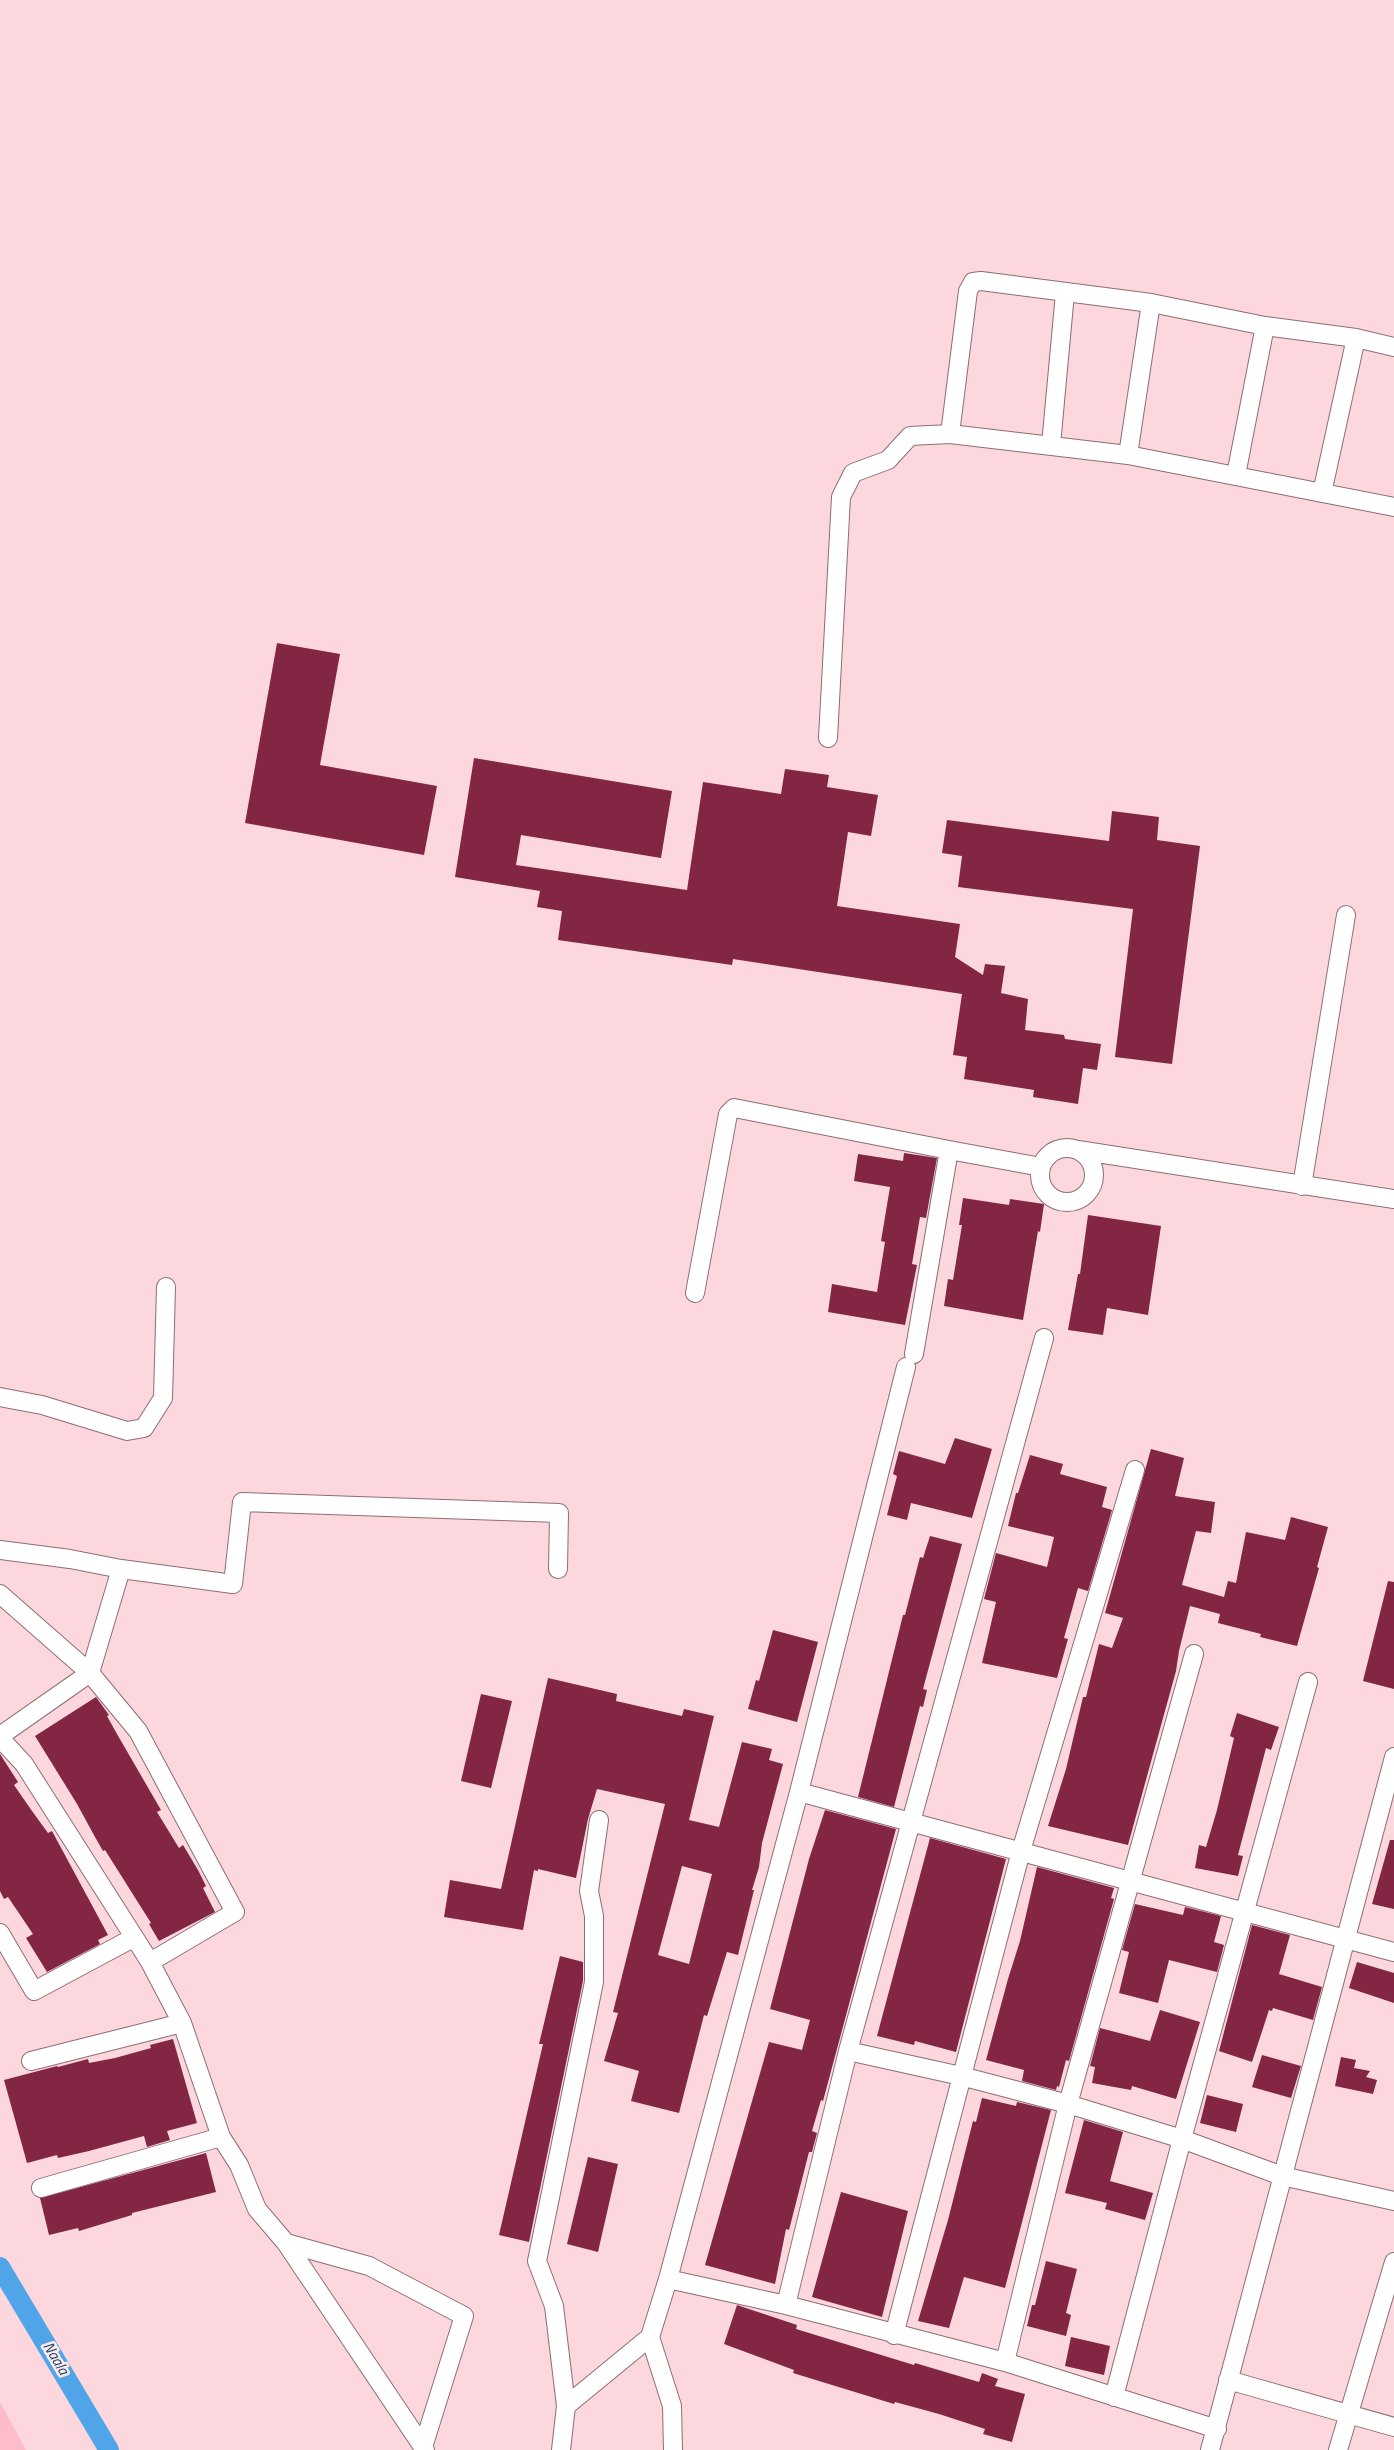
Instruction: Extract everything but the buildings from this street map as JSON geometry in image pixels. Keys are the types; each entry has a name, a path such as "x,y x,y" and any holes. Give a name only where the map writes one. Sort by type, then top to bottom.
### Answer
{"street":[{"path":"950,434 968,292 973,282 981,281 1151,303 1265,326 1356,338 1394,347"},
{"path":"1051,445 1065,293"},
{"path":"1128,455 1151,303"},
{"path":"1236,475 1265,326"},
{"path":"1322,493 1356,338"},
{"path":"828,738 841,497 853,473 888,460 910,436 950,434 1128,455 1394,507"},
{"path":"1302,1186 1346,915"},
{"path":"695,1293 728,1114 734,1108 1041,1167"},
{"path":"1078,1150 1091,1162 1094,1170 1091,1188 1078,1200 1060,1201 1046,1192 1040,1176 1041,1167 1044,1159 1059,1149 1068,1147 1302,1186 1394,1199"},
{"path":"566,2406 650,2337 668,2279 799,1792 910,1360 949,1150"},
{"path":"0,1396 42,1405 127,1431 144,1428 163,1398 166,1287"},
{"path":"786,2305 848,2051 1044,1338"},
{"path":"894,2334 1021,1851 1135,1470"},
{"path":"0,1550 233,1584 242,1502 559,1513 558,1569"},
{"path":"121,1569 90,1673 0,1737 24,1764 150,1962 182,2023 221,2138 239,2165 257,2209 286,2243 424,2448"},
{"path":"0,1594 90,1673 138,1731 235,1912 150,1962"},
{"path":"1005,2362 1068,2104 1194,1654"},
{"path":"1114,2397 1182,2139 1308,1682"},
{"path":"1210,2450 1394,1757"},
{"path":"799,1792 1394,1952"},
{"path":"561,2450 566,2406 554,2306 536,2261 594,1982 594,1916 589,1891 598,1820"},
{"path":"0,1933 34,1991 133,1938"},
{"path":"30,2061 182,2023"},
{"path":"848,2051 961,2076 1068,2104 1182,2139 1282,2176 1394,2202"},
{"path":"42,2188 221,2138"},
{"path":"286,2243 369,2266 464,2316 424,2448"},
{"path":"1338,2450 1394,2262"},
{"path":"668,2279 786,2305 1005,2362 1217,2428"},
{"path":"650,2337 672,2406 673,2450"},
{"path":"1228,2380 1394,2427"}],"shaded area":[{"path":"0,2402 26,2450 0,2450"}],"waterway":[{"name":"Naala","path":"0,2267 109,2450"}]}
